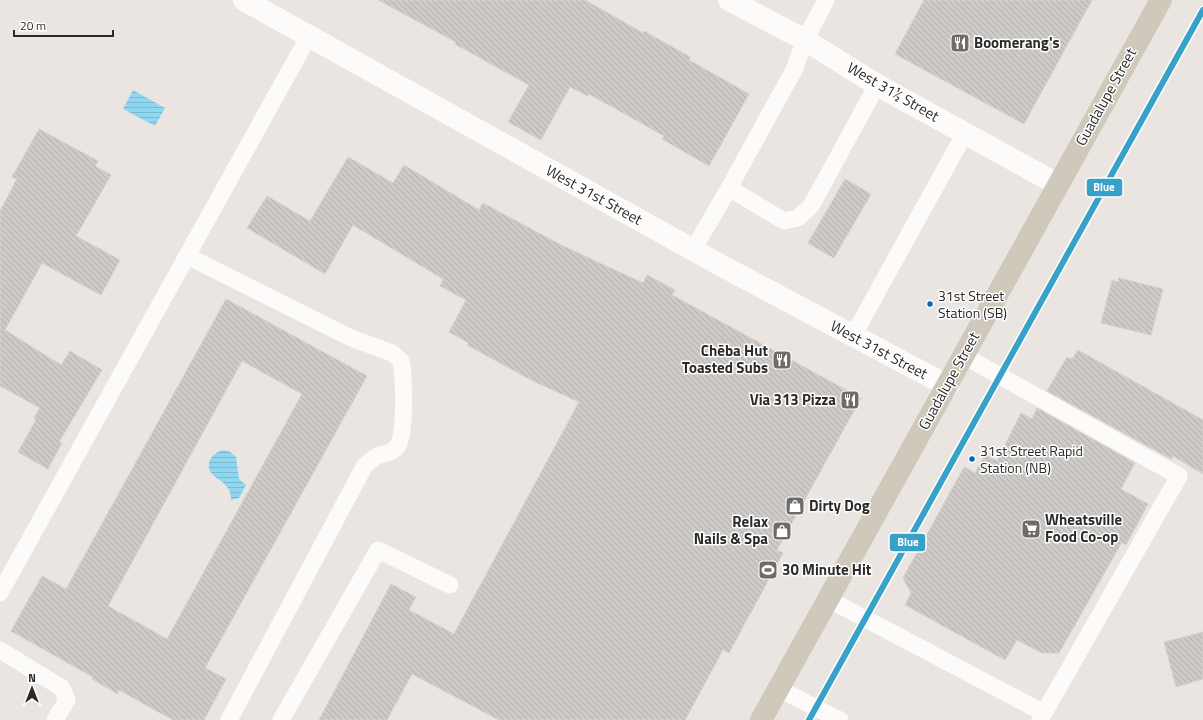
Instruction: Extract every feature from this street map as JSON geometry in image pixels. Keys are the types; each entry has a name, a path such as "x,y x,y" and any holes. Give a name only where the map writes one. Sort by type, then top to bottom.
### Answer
{"main road":[{"name":"Guadalupe Street","path":"761,720 948,386 1057,184 1160,0"}],"street":[{"name":"West 31st Street","path":"244,0 693,250 948,386"},
{"name":"West 31½ Street","path":"729,0 805,40 877,85 1057,184"}],"lane":[{"path":"693,250 794,70 805,40 826,0"},
{"path":"0,593 309,36"},
{"path":"729,188 784,221 798,218 811,206 877,85"},
{"path":"853,336 965,133"},
{"path":"187,256 351,338 392,354 401,361 403,373 402,434 398,446 389,453 378,456 365,465 229,720"},
{"path":"828,599 1042,717 1179,476 964,356"},
{"path":"281,720 378,550 450,585"},
{"path":"0,650 62,688 67,700 56,720"},
{"path":"778,689 840,720"}],"water":[{"path":"133,90 165,108 155,126 123,109"},
{"path":"223,450 229,451 236,457 239,479 246,485 239,498 231,500 230,493 227,488 214,476 209,468 212,457"}],"building":[{"path":"378,0 585,0 643,33 644,31 690,57 689,60 749,94 709,166 662,139 664,136 589,94 588,96 570,87 541,140 508,122 529,85 455,44 456,42"},
{"path":"924,0 1092,0 1024,124 895,54"},
{"path":"39,129 98,161 95,166 111,175 76,236 120,260 101,295 42,263 5,330 61,365 70,351 102,370 59,442 62,443 48,469 18,452 36,420 34,418 40,408 0,386 0,211 17,179 12,177"},
{"path":"348,157 393,183 404,165 479,210 483,203 561,245 643,283 647,275 675,290 672,295 861,398 777,550 783,553 729,653 723,650 685,720 499,720 412,674 387,720 319,720 391,584 416,597 409,610 454,634 579,402 533,381 467,345 469,343 449,332 466,300 440,286 443,279 353,225 325,274 247,228 267,196 310,221"},
{"path":"845,179 871,194 834,258 808,243"},
{"path":"1119,278 1163,289 1151,335 1101,323 1112,280 1118,282"},
{"path":"226,299 367,376 205,668 226,679 204,720 173,720 119,690 118,694 92,679 93,677 11,631 42,576 66,589","holes":["242,361 302,394 167,639 108,606"]},
{"path":"1078,350 1203,420 1203,474 1173,456 1171,459 1047,391 1067,357 1072,359"},
{"name":"Wheatsville Food Co-op","path":"1037,408 1135,463 1121,489 1148,504 1126,545 1122,542 1059,653 1042,653 1017,640 1005,660 905,605 911,593 903,578 964,467 975,473 985,454 997,461 1021,413 1032,419"},
{"path":"1203,632 1203,679 1176,687 1164,642"}],"transit line":[{"name":"Blue","path":"809,720 1203,10"}],"place":[{"name":"Boomerang's","path":"960,43"},
{"name":"31st Street Station (SB)","path":"930,304"},
{"name":"Chēba Hut Toasted Subs","path":"782,360"},
{"name":"Via 313 Pizza","path":"850,400"},
{"name":"31st Street Rapid Station (NB)","path":"972,459"},
{"name":"Dirty Dog","path":"795,506"},
{"name":"Wheatsville Food Co-op","path":"1031,529"},
{"name":"Relax Nails & Spa","path":"782,531"},
{"name":"30 Minute Hit","path":"768,570"}]}
